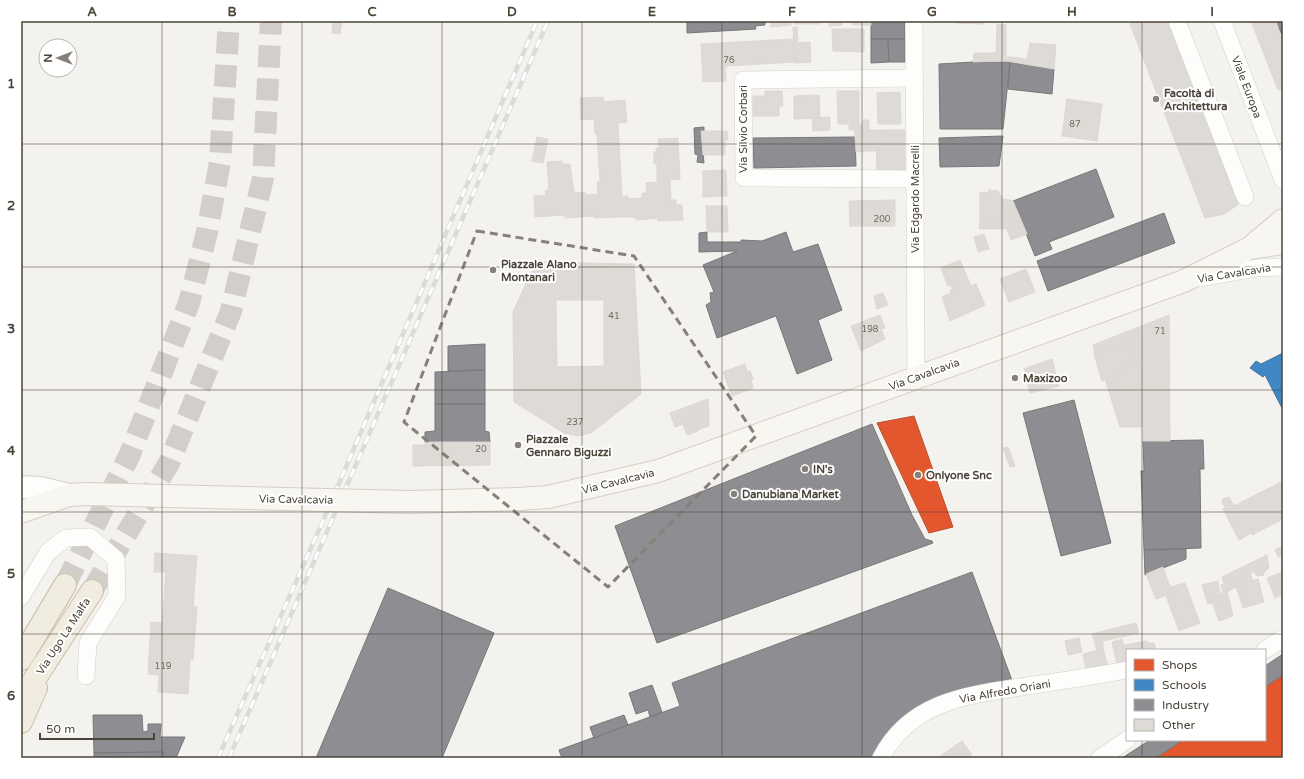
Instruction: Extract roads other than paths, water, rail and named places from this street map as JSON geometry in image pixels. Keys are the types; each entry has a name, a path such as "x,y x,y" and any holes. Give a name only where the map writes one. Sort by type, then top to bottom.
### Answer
{"highway":[{"name":"Via Ugo La Malfa","path":"21,659 64,585"},
{"name":"Via Ugo La Malfa","path":"21,700 92,591"},
{"path":"21,722 49,657"}],"main road":[{"name":"Via Cavalcavia","path":"78,495 410,502 548,497 658,471 1184,281 1250,248 1283,220"},
{"name":"Via Cavalcavia","path":"1250,248 1283,243"},
{"path":"21,512 78,495"}],"street":[{"name":"Via Edgardo Macrelli","path":"914,21 916,377"},
{"path":"1178,21 1245,198"},
{"name":"Viale Europa","path":"1222,21 1265,134 1278,154 1283,180"},
{"name":"Via Silvio Corbari","path":"915,78 742,80 744,178 915,179"},
{"name":"Via Cavalcavia","path":"1184,281 1257,268 1283,267"},
{"name":"Via Cavalcavia","path":"21,487 40,488 78,495"},
{"path":"21,597 48,552 66,538 90,537 116,559 117,596 88,643 86,676"},
{"path":"1266,649 1283,638"},
{"name":"Via Alfredo Oriani","path":"881,758 886,748 905,725 931,708 961,697 1126,670"},
{"path":"1100,758 1126,741"}],"tunnel":[{"path":"65,585 130,454 189,303 207,232 220,162 229,21"},
{"path":"92,591 169,463 231,311 263,178 271,21"}],"railway":[{"path":"218,758 322,523 537,21"},
{"path":"229,758 548,21"}],"place":[{"name":"Facoltà di Architettura","path":"1156,99"},
{"name":"Piazzale Alano Montanari","path":"493,270"},
{"name":"Maxizoo","path":"1015,378"},
{"name":"Piazzale Gennaro Biguzzi","path":"518,445"},
{"name":"IN's","path":"805,469"},
{"name":"Onlyone Snc","path":"918,475"},
{"name":"Danubiana Market","path":"734,494"}]}
